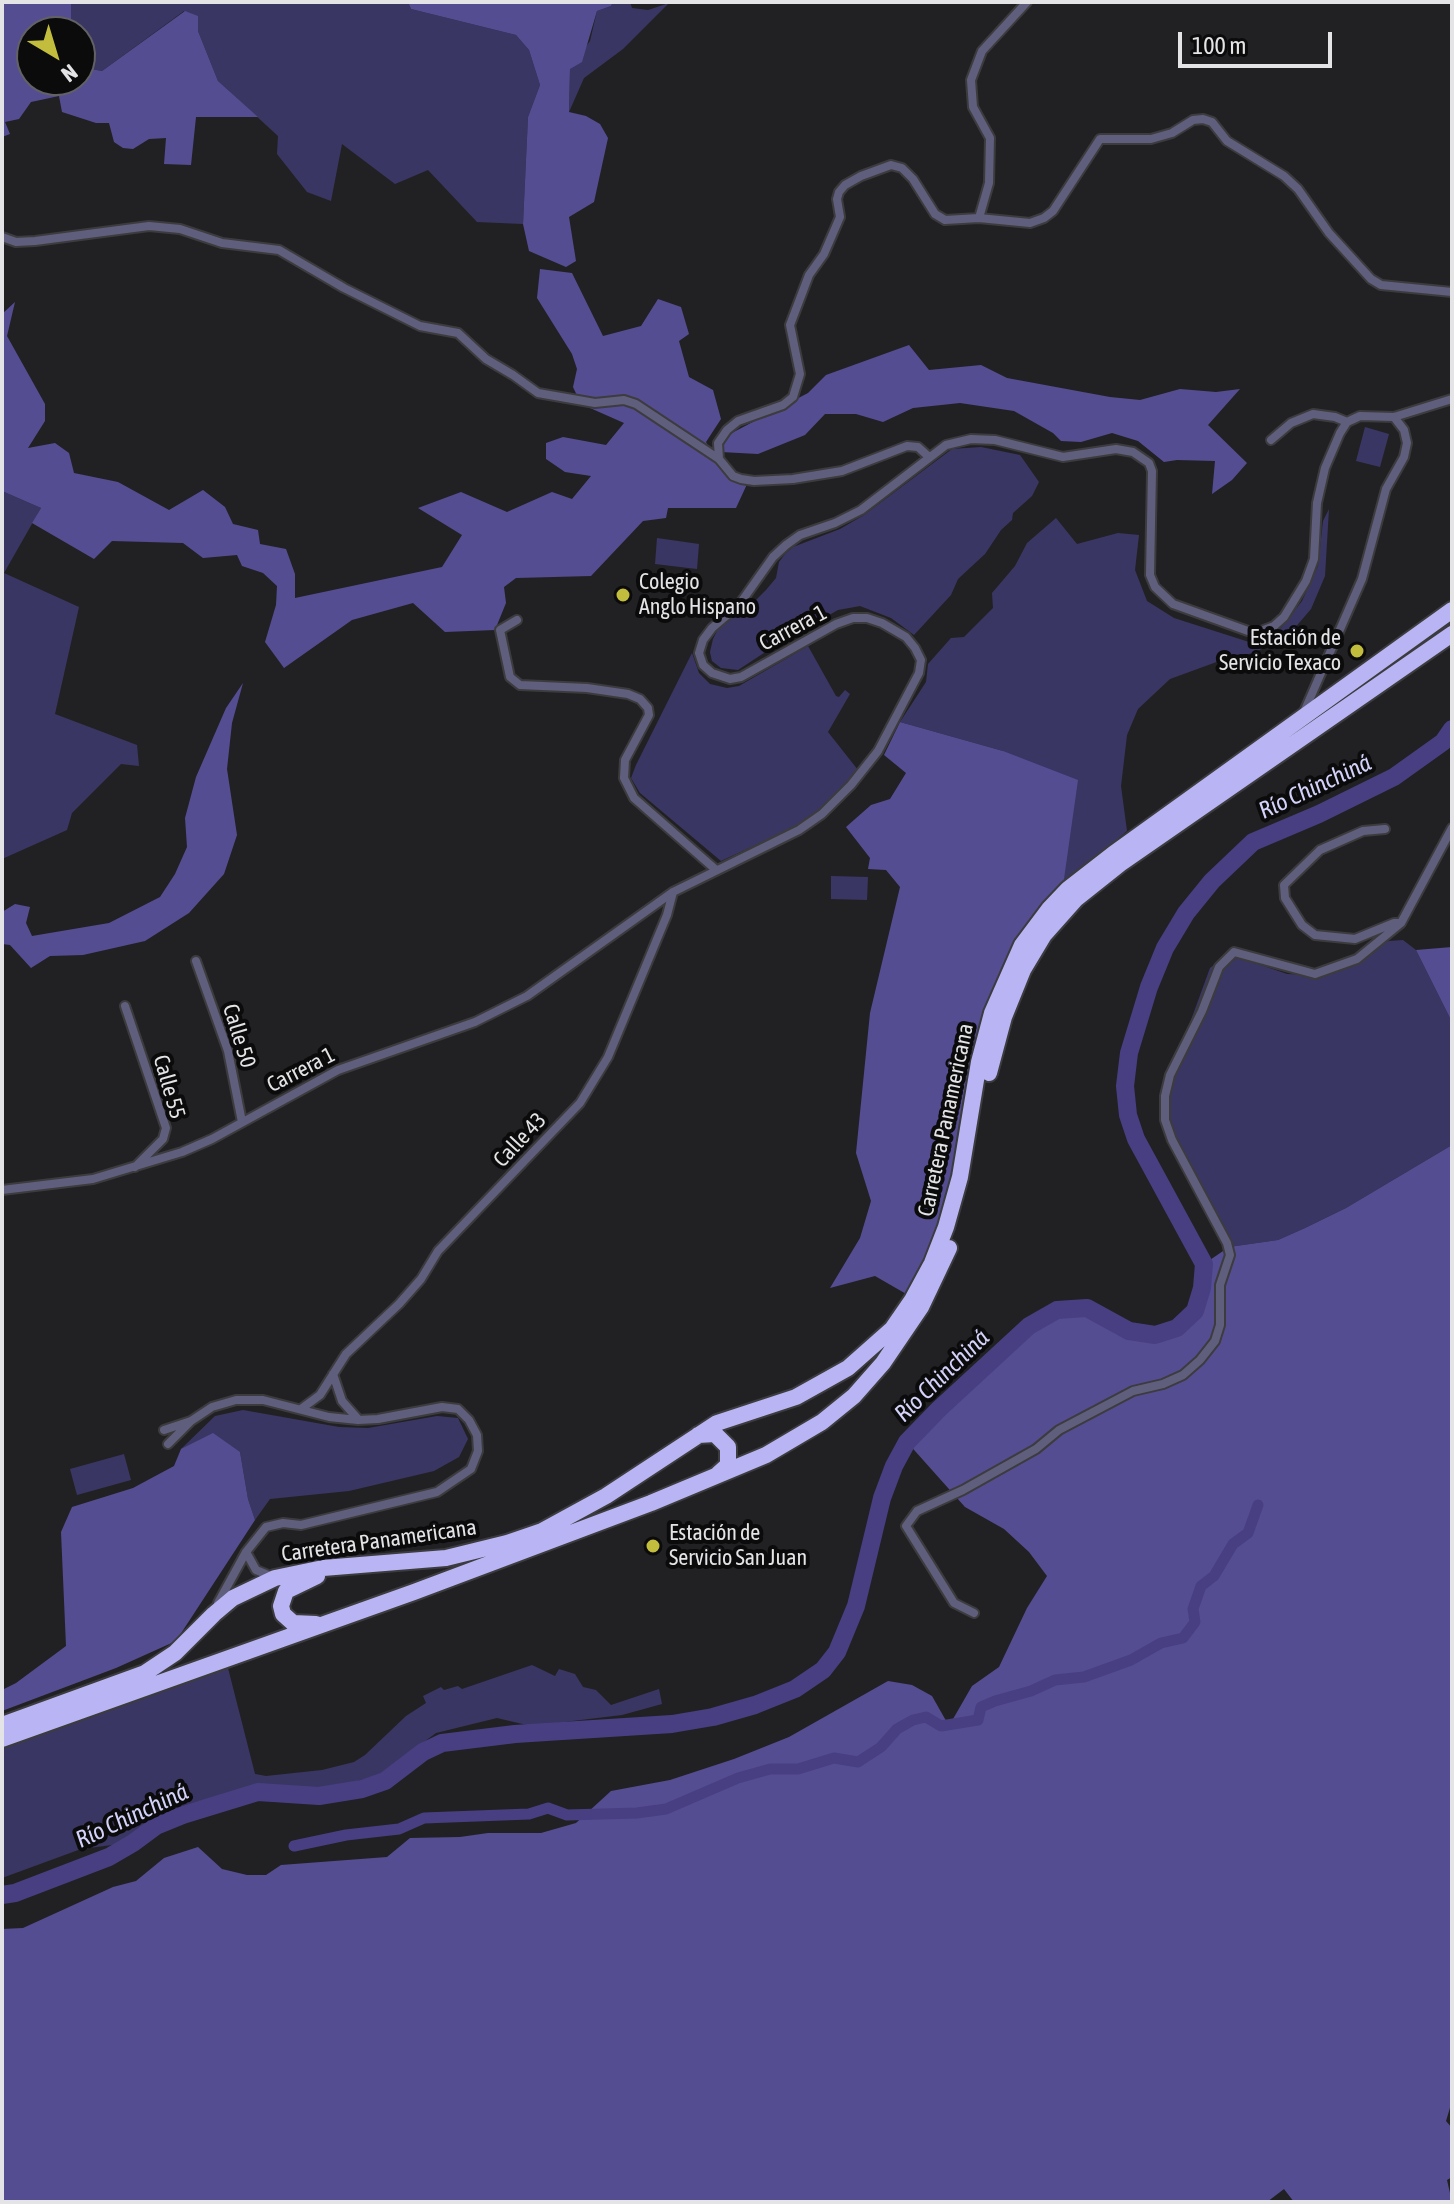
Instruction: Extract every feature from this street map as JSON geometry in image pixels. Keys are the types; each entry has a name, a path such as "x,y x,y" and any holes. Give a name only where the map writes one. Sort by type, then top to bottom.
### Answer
{"highway":[{"name":"Carretera Panamericana","path":"2,1725 145,1673 175,1653 233,1598 275,1578 345,1566 446,1558 507,1543 575,1515 697,1435 733,1417 796,1397 848,1368 892,1329 932,1263 960,1177 979,1062 992,1013 1022,945 1049,909 1068,889 1452,610"},
{"name":"Carretera Panamericana","path":"2,1739 330,1624 713,1477 766,1455 822,1422 854,1396 883,1363 921,1307 941,1269 969,1178 991,1062 1004,1017 1033,951 1059,917 1076,899 1120,864 1452,634"},
{"path":"697,1435 715,1434 728,1447 728,1465 722,1473 713,1477"},
{"path":"330,1624 293,1623 283,1614 281,1599 286,1591 303,1580 345,1566"}],"street":[{"path":"979,218 989,183 990,138 973,107 971,80 982,51 1027,2"},
{"path":"719,450 727,430 738,421 783,405 793,397 800,374 790,325 809,275 824,254 840,217 837,199 845,185 891,165 902,168 913,179 935,214 945,220 979,218 1030,223 1053,211 1100,139 1151,139 1172,133 1193,120 1203,119 1212,122 1227,141 1284,176 1298,189 1329,233 1371,279 1381,285 1452,292"},
{"path":"2,237 16,242 35,241 149,226 180,229 222,243 279,250 344,288 420,326 458,333 486,359 538,393 595,403 624,400 636,404 719,450 733,476 754,481 842,471 907,446 918,447 929,457"},
{"path":"1271,440 1291,423 1313,414 1347,422 1360,416 1394,417 1452,399"},
{"path":"1300,719 1362,579 1386,489 1404,457 1407,443 1404,430 1394,417"},
{"name":"Carrera 1","path":"2,1190 93,1179 192,1148 338,1070 462,1027 500,1010 527,996 673,892 799,830 822,814 851,785 878,751 919,673 921,660 915,648 906,637 867,618 853,618 836,624 741,677 730,679 712,673 703,665 699,653 703,640 745,599 773,557 786,545 800,535 861,510 946,445 971,439 995,440 1063,457 1116,449 1133,452 1149,463 1152,471 1150,575 1155,587 1173,604 1248,631 1261,631 1274,626 1284,617 1306,581 1314,559 1317,503 1325,468 1347,422"},
{"path":"517,620 500,630 510,677 520,685 587,688 628,694 640,699 648,708 649,715 625,760 624,778 634,798 715,869"},
{"path":"974,1613 954,1603 906,1526 917,1511 963,1490 1036,1449 1059,1430 1133,1391 1163,1384 1183,1375 1215,1341 1220,1325 1220,1285 1230,1255 1227,1243 1172,1140 1165,1120 1165,1096 1170,1075 1202,1011 1219,967 1234,952 1305,974 1315,974 1357,959 1401,923 1452,828"},
{"path":"1385,829 1363,831 1320,850 1284,885 1285,898 1302,925 1315,935 1355,939 1401,923"},
{"name":"Calle 43","path":"300,1409 320,1395 346,1354 407,1295 438,1251 580,1103 608,1057 667,915 673,892"},
{"name":"Calle 50","path":"196,961 228,1051 242,1122"},
{"name":"Calle 55","path":"125,1006 166,1128 163,1139 134,1168"},
{"path":"333,1374 342,1401 358,1420"},
{"path":"168,1444 191,1421 212,1407 236,1400 263,1400 329,1417 358,1420 442,1407 458,1409 477,1435 478,1451 471,1469 437,1492 301,1525 274,1524 266,1527 246,1552 217,1604 192,1635"},
{"path":"164,1430 191,1421"},
{"path":"246,1552 256,1570 275,1578"}],"shaded area":[{"path":"2,2 71,2 71,16 16,16 16,96 59,96 31,102 19,119 5,122 10,134 2,137"},
{"path":"71,2 408,2 411,9 516,35 529,50 540,85 528,117 523,224 477,222 428,170 395,184 342,144 331,201 307,192 277,154 278,136 218,81 198,31 184,11 102,71 96,70 96,16 71,16"},
{"path":"408,2 613,2 611,6 597,11 582,62 570,69 569,112 586,116 600,124 608,138 594,202 569,217 576,261 566,267 529,251 523,224 528,117 540,85 529,50 516,35 411,9"},
{"path":"613,2 630,2 632,8 648,10 669,3 623,49 584,78 569,112 570,69 590,41 597,11 611,6"},
{"path":"185,11 198,16 198,31 218,81 258,117 196,117 191,165 164,164 166,138 149,139 133,149 123,148 114,142 109,123 96,123 62,112 59,96 96,96 96,70 102,71"},
{"path":"540,269 572,273 603,336 641,326 658,299 681,307 689,334 679,341 689,377 713,390 721,419 706,442 714,458 748,482 736,508 668,508 666,518 643,521 591,576 516,578 504,587 506,603 495,630 445,632 413,603 352,620 284,668 265,642 276,605 277,586 263,573 242,566 237,555 203,558 183,543 112,541 94,559 32,523 41,508 2,491 2,314 15,302 7,336 45,404 45,421 28,448 55,443 69,453 74,473 118,482 169,510 203,490 225,507 233,524 258,530 260,544 286,549 295,574 295,598 442,567 462,535 418,508 461,492 507,512 552,492 572,499 591,476 565,472 546,459 546,443 563,437 606,445 624,423 581,404 573,387 577,369 572,354 537,298"},
{"path":"909,345 929,370 981,365 1007,378 1110,397 1140,400 1180,389 1216,392 1240,389 1208,425 1247,463 1232,480 1212,494 1215,461 1164,462 1138,441 1112,433 1081,442 1061,441 1053,433 1014,411 960,403 913,408 883,422 856,414 825,414 805,435 758,454 721,452 728,435 808,393 826,375"},
{"path":"1365,427 1389,434 1380,467 1356,461"},
{"path":"981,447 1020,455 1039,482 1032,496 1013,513 1012,520 985,554 958,579 951,595 914,635 891,618 860,606 838,610 738,670 721,668 712,661 710,652 718,629 747,609 766,590 776,578 779,562 793,547 840,529 864,515 952,449"},
{"path":"2,491 41,508 4,573 79,607 55,714 137,745 139,766 121,764 72,813 67,830 2,859"},
{"path":"1329,509 1325,576 1311,609 1287,637 1253,653 1222,660 1170,679 1138,709 1127,735 1121,786 1127,831 1063,886 1003,751 900,722 926,682 928,664 951,638 964,637 993,608 992,593 1015,566 1027,543 1056,518 1077,544 1118,533 1139,535 1135,570 1147,601 1174,618 1249,642 1281,628 1302,601 1318,566 1323,521"},
{"path":"657,538 699,544 697,569 655,564"},
{"path":"808,646 836,696 839,697 845,690 850,694 828,732 858,770 820,810 797,826 721,861 640,793 631,778 636,765 692,653 699,673 710,684 727,688 739,686"},
{"path":"243,683 232,723 227,769 237,835 224,874 189,913 145,941 83,955 50,956 31,968 10,945 2,944 2,912 15,904 30,907 26,923 32,936 109,923 160,897 187,847 185,818 196,777 226,708"},
{"path":"900,722 1003,751 1078,780 1063,886 1015,945 985,1012 954,1174 939,1225 908,1295 875,1276 830,1288 860,1238 871,1201 856,1153 870,1013 900,887 886,870 868,869 870,858 846,827 871,805 890,799 906,773 884,755"},
{"path":"831,876 868,877 867,900 831,899"},
{"path":"1403,940 1416,950 1452,1022 1452,1145 1346,1208 1305,1228 1278,1240 1229,1247 1163,1116 1165,1091 1210,968 1224,957 1235,956 1287,974 1313,975 1389,941"},
{"path":"1452,947 1452,1022 1416,950"},
{"path":"1452,1145 1452,2101 1446,2121 1452,2128 1452,2177 1447,2180 1452,2202 1294,2202 1284,2189 1267,2202 2,2202 2,1929 23,1928 113,1887 136,1881 164,1858 198,1847 222,1869 247,1875 266,1875 281,1865 387,1857 410,1838 541,1833 576,1823 611,1791 670,1780 789,1737 888,1681 912,1685 932,1696 949,1726 972,1686 999,1667 1027,1608 1047,1576 1029,1552 1004,1529 965,1507 907,1442 1029,1326 1057,1310 1087,1308 1129,1331 1155,1335 1177,1328 1195,1311 1202,1288 1204,1264 1229,1247 1278,1240 1305,1228 1346,1208"},
{"path":"243,1410 339,1427 368,1428 437,1416 458,1418 468,1439 459,1457 434,1471 349,1491 270,1499 255,1520 240,1452 181,1449 215,1416"},
{"path":"213,1433 240,1452 255,1520 176,1641 116,1668 2,1711 2,1690 66,1646 61,1532 72,1507 133,1488 174,1466 181,1449"},
{"path":"124,1454 131,1480 77,1495 70,1469"},
{"path":"532,1665 555,1676 559,1669 575,1674 583,1687 596,1690 611,1705 659,1689 662,1704 622,1715 531,1726 497,1718 436,1733 379,1775 332,1788 258,1785 149,1815 143,1828 120,1844 81,1849 2,1878 2,1747 228,1668 255,1774 266,1776 322,1770 354,1762 365,1755 406,1716 426,1703 423,1696 441,1687 444,1690 458,1686 462,1689"}],"waterway":[{"name":"Río Chinchiná","path":"2,1895 15,1893 109,1857 156,1826 183,1815 258,1792 319,1796 362,1789 385,1781 423,1752 442,1743 515,1734 672,1724 713,1717 795,1689 823,1670 837,1652 856,1606 882,1498 894,1466 907,1442 939,1409 1029,1326 1057,1310 1087,1308 1129,1331 1155,1335 1177,1328 1195,1311 1202,1288 1204,1264 1136,1139 1128,1115 1125,1086 1129,1053 1149,987 1165,948 1186,913 1212,881 1253,842 1394,777 1443,742 1452,729"},
{"path":"294,1846 346,1835 399,1829 424,1818 529,1814 548,1808 567,1815 666,1809 738,1778 770,1769 798,1769 834,1758 858,1762 881,1747 897,1729 913,1720 926,1717 941,1726 978,1720 981,1707 995,1701 1031,1691 1055,1680 1084,1677 1131,1660 1161,1643 1183,1638 1195,1622 1193,1609 1201,1586 1214,1576 1233,1544 1248,1533 1258,1505"}],"place":[{"name":"Colegio Anglo Hispano","path":"623,595"},
{"name":"Estación de Servicio Texaco","path":"1357,651"},
{"name":"Estación de Servicio San Juan","path":"653,1546"}]}
